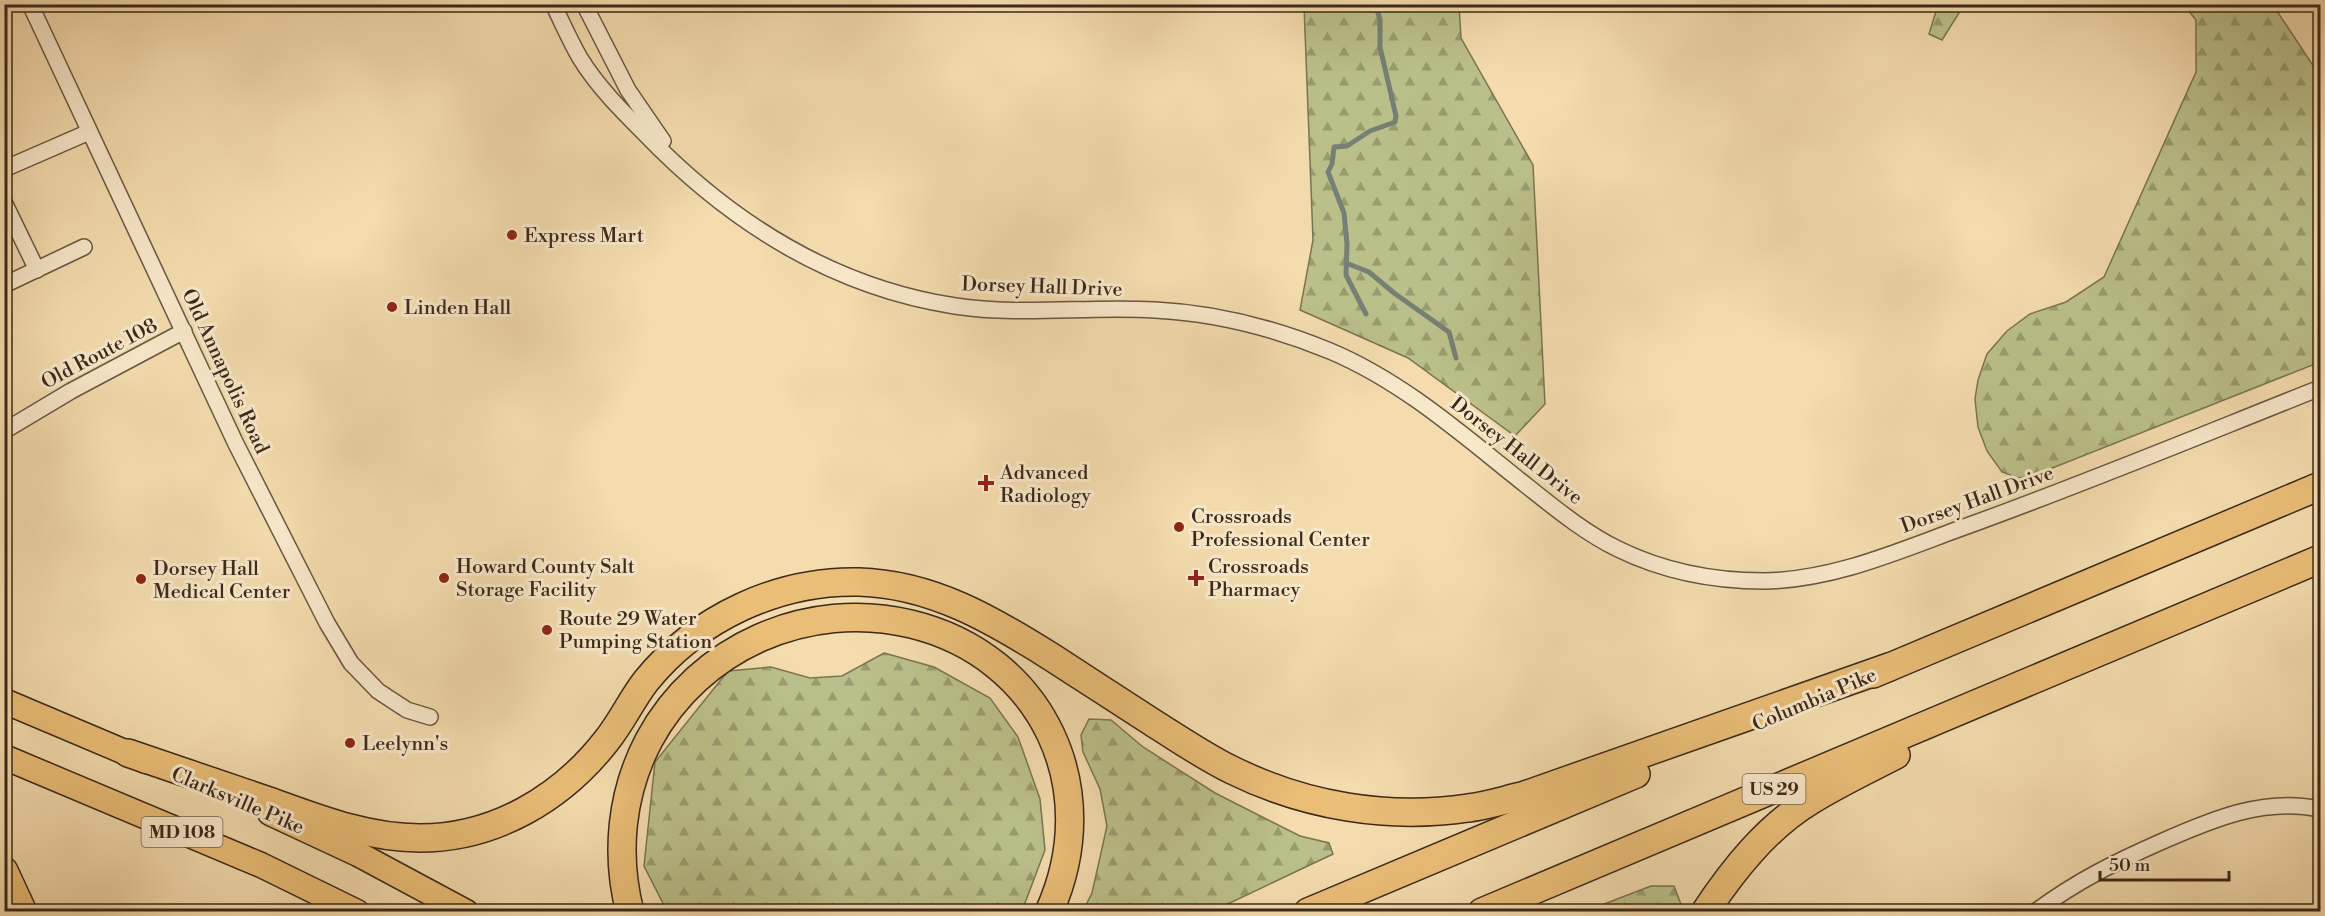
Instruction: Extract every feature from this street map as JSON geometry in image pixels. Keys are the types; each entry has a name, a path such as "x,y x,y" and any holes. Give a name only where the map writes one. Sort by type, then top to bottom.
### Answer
{"highway":[{"name":"Columbia Pike","path":"1308,912 2320,486"},
{"name":"US 29","path":"1482,912 2320,559"},
{"path":"128,753 335,824 374,835 447,837 481,829 510,819 536,806 562,787 609,738 647,680 694,635 718,619 760,600 795,589 826,583 885,584 937,596 972,610 1023,639 1229,769 1301,797 1344,807 1384,811 1423,812 1470,808 1522,796 1889,667"},
{"path":"630,912 624,890 621,860 626,806 642,754 666,714 688,686 726,656 748,643 792,625 844,617 911,624 939,633 987,659 1010,677 1028,696 1055,742 1069,792 1071,819 1068,847 1063,874 1049,912"},
{"path":"1705,912 1744,860 1765,837 1809,801 2066,666"},
{"path":"4,871 23,912"}],"main road":[{"name":"Clarksville Pike","path":"4,701 279,817 358,854 466,912"},
{"name":"MD 108","path":"4,758 261,866 357,912"}],"street":[{"name":"Old Annapolis Road","path":"30,4 280,532 327,623 351,663 378,691 407,710 430,717"},
{"name":"Dorsey Hall Drive","path":"553,4 581,61 614,102 695,181 756,230 799,254 842,274 897,293 956,306 1025,311 1155,310 1239,321 1288,335 1380,376 1428,408 1549,504 1609,543 1684,573 1769,581 1798,578 1863,564 1994,517 2320,388"},
{"name":"Dorsey Hall Drive","path":"585,4 628,90 658,136 695,181"},
{"path":"4,168 89,132"},
{"path":"4,202 37,270"},
{"path":"4,285 84,248"},
{"name":"Old Route 108","path":"4,431 71,391 184,331"},
{"path":"2035,912 2070,886 2102,869 2228,815 2278,805 2302,805 2320,809"}],"green space":[{"path":"1304,5 1459,5 1461,38 1533,165 1545,404 1515,436 1408,358 1300,310 1313,240"},
{"path":"1938,5 1964,5 1942,40 1929,34"},
{"path":"2184,5 2273,5 2320,76 2320,362 2032,476 2018,478 2002,472 1987,451 1978,427 1975,399 1978,380 1987,354 2007,331 2030,314 2066,302 2104,277 2196,72 2196,20"},
{"path":"884,653 934,667 990,698 1018,737 1040,799 1045,850 1022,911 667,911 644,866 655,762 728,671 771,667 810,678 842,676"},
{"path":"1089,719 1111,720 1143,747 1215,793 1300,836 1329,843 1333,854 1213,911 1083,911 1092,893 1107,826 1100,789 1083,752 1081,735"},
{"path":"1651,886 1674,886 1682,907 1679,911 1586,911"}],"waterway":[{"path":"1366,314 1346,275 1347,244 1344,213 1328,172 1332,164 1334,147 1347,146 1370,131 1395,122 1396,116 1380,47 1380,19 1375,4"},
{"path":"1346,263 1369,272 1449,332 1456,358"}],"place":[{"name":"Express Mart","path":"512,235"},
{"name":"Linden Hall","path":"392,307"},
{"name":"Advanced Radiology","path":"986,483"},
{"name":"Crossroads Professional Center","path":"1179,527"},
{"name":"Howard County Salt Storage Facility","path":"444,578"},
{"name":"Crossroads Pharmacy","path":"1196,578"},
{"name":"Dorsey Hall Medical Center","path":"141,579"},
{"name":"Route 29 Water Pumping Station","path":"547,630"},
{"name":"Leelynn's","path":"350,743"}]}
